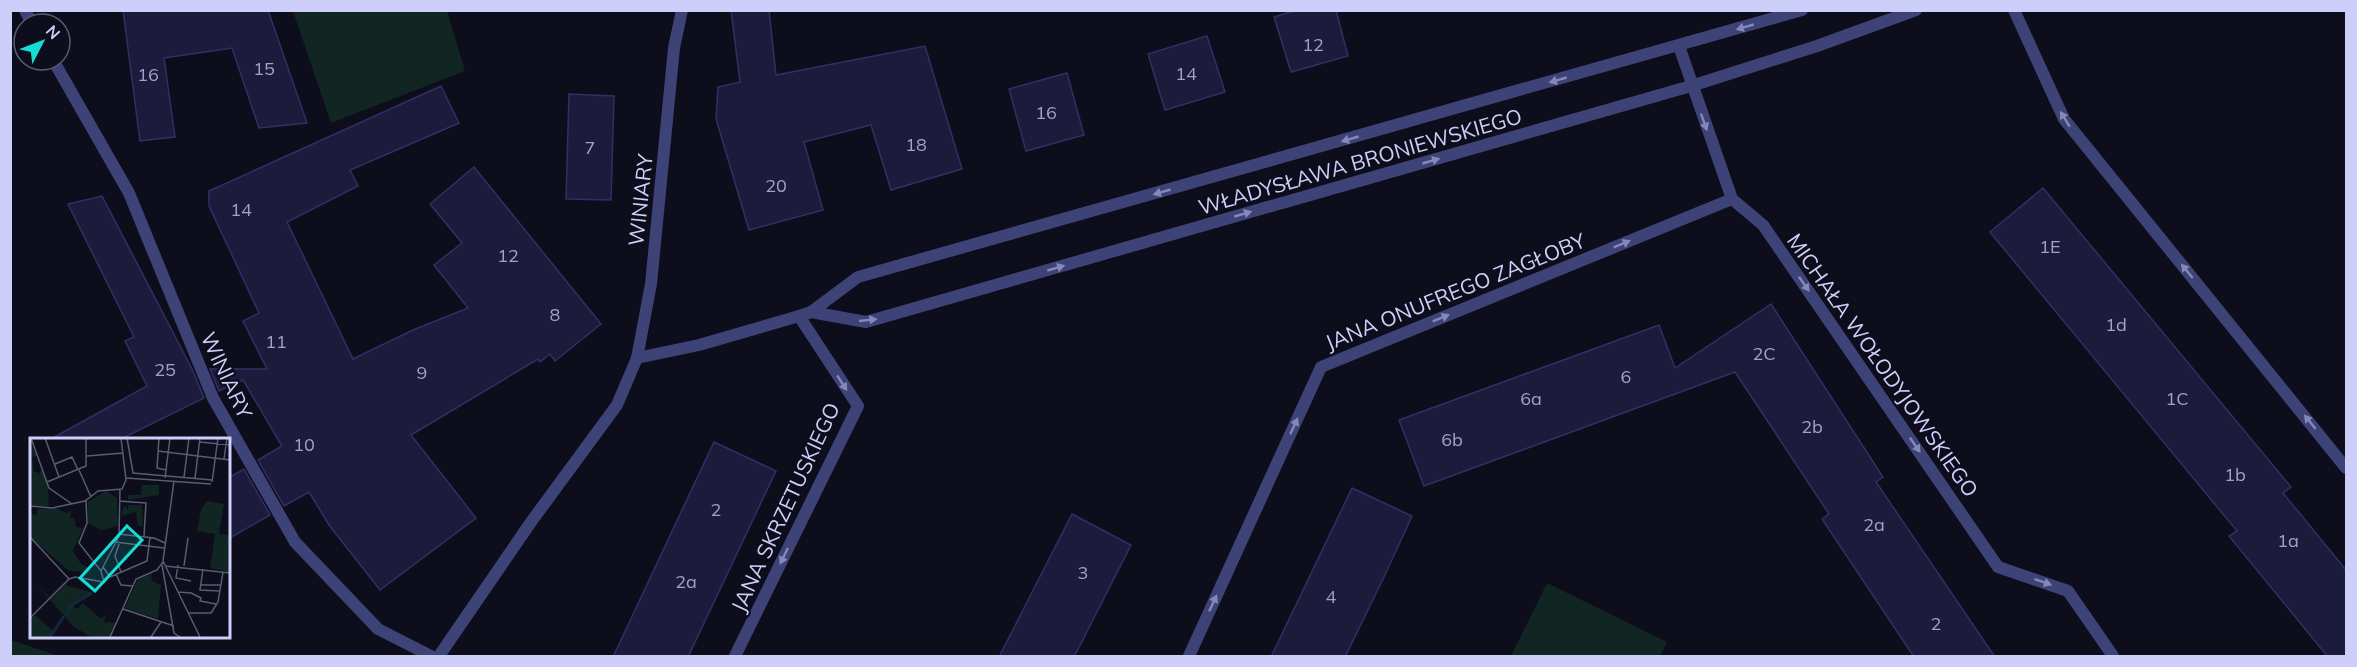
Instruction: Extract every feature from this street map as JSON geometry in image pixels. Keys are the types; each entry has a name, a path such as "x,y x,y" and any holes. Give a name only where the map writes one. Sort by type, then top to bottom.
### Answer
{"street":[{"name":"WINIARY","path":"439,657 531,522 617,405 637,358 651,284 674,48 682,10"},
{"name":"WŁADYSŁAWA BRONIEWSKIEGO","path":"637,358 699,345 805,314 858,277 1802,10"},
{"name":"WŁADYSŁAWA BRONIEWSKIEGO","path":"805,314 866,322 1691,86 1817,46 1916,10"},
{"path":"2014,10 2064,119 2346,468"},
{"path":"1679,46 1732,199"},
{"name":"WINIARY","path":"60,72 129,193 213,398 295,542 378,629 431,657"},
{"name":"JANA ONUFREGO ZAGŁOBY","path":"1189,657 1321,366 1732,199"},
{"name":"MICHAŁA WOŁODYJOWSKIEGO","path":"1732,199 1763,225 1998,567 2068,591 2113,657"},
{"name":"JANA SKRZETUSKIEGO","path":"735,657 858,406 805,314"}],"green space":[{"path":"293,11 447,11 465,71 331,123"},
{"path":"1547,583 1667,642 1660,656 1511,656"},
{"path":"11,640 58,656 11,656"}],"building":[{"path":"123,10 268,10 307,123 259,128 232,48 164,58 175,137 140,141"},
{"path":"731,10 769,10 776,75 925,46 962,169 891,190 871,125 804,142 823,210 749,230 716,119 718,87 740,82"},
{"path":"1297,10 1336,10 1348,56 1291,72 1274,17"},
{"path":"1207,36 1225,92 1165,110 1148,54"},
{"path":"1067,73 1084,135 1026,151 1009,89"},
{"path":"441,86 459,123 350,170 358,186 287,222 353,359 413,330 468,308 434,265 462,243 430,204 474,167 601,324 555,361 550,354 540,362 538,359 411,435 476,518 380,590 329,525 309,492 284,506 258,460 282,446 243,380 219,391 210,369 267,369 243,321 259,313 209,206 209,191"},
{"path":"569,94 614,96 611,200 566,199"},
{"path":"2043,188 2291,487 2283,493 2346,570 2346,657 2328,657 2229,536 2237,531 1990,232"},
{"path":"102,196 192,369 204,398 123,438 53,438 147,386 125,341 134,337 68,204"},
{"path":"1771,304 1883,477 1876,482 1995,657 1914,657 1822,519 1829,514 1735,372 1424,486 1399,420 1659,325 1675,368"},
{"path":"714,442 776,471 688,657 613,657"},
{"path":"244,469 270,515 230,538 230,477"},
{"path":"1352,488 1412,516 1384,577 1345,657 1271,657"},
{"path":"1072,514 1131,545 1074,657 999,657"}]}
